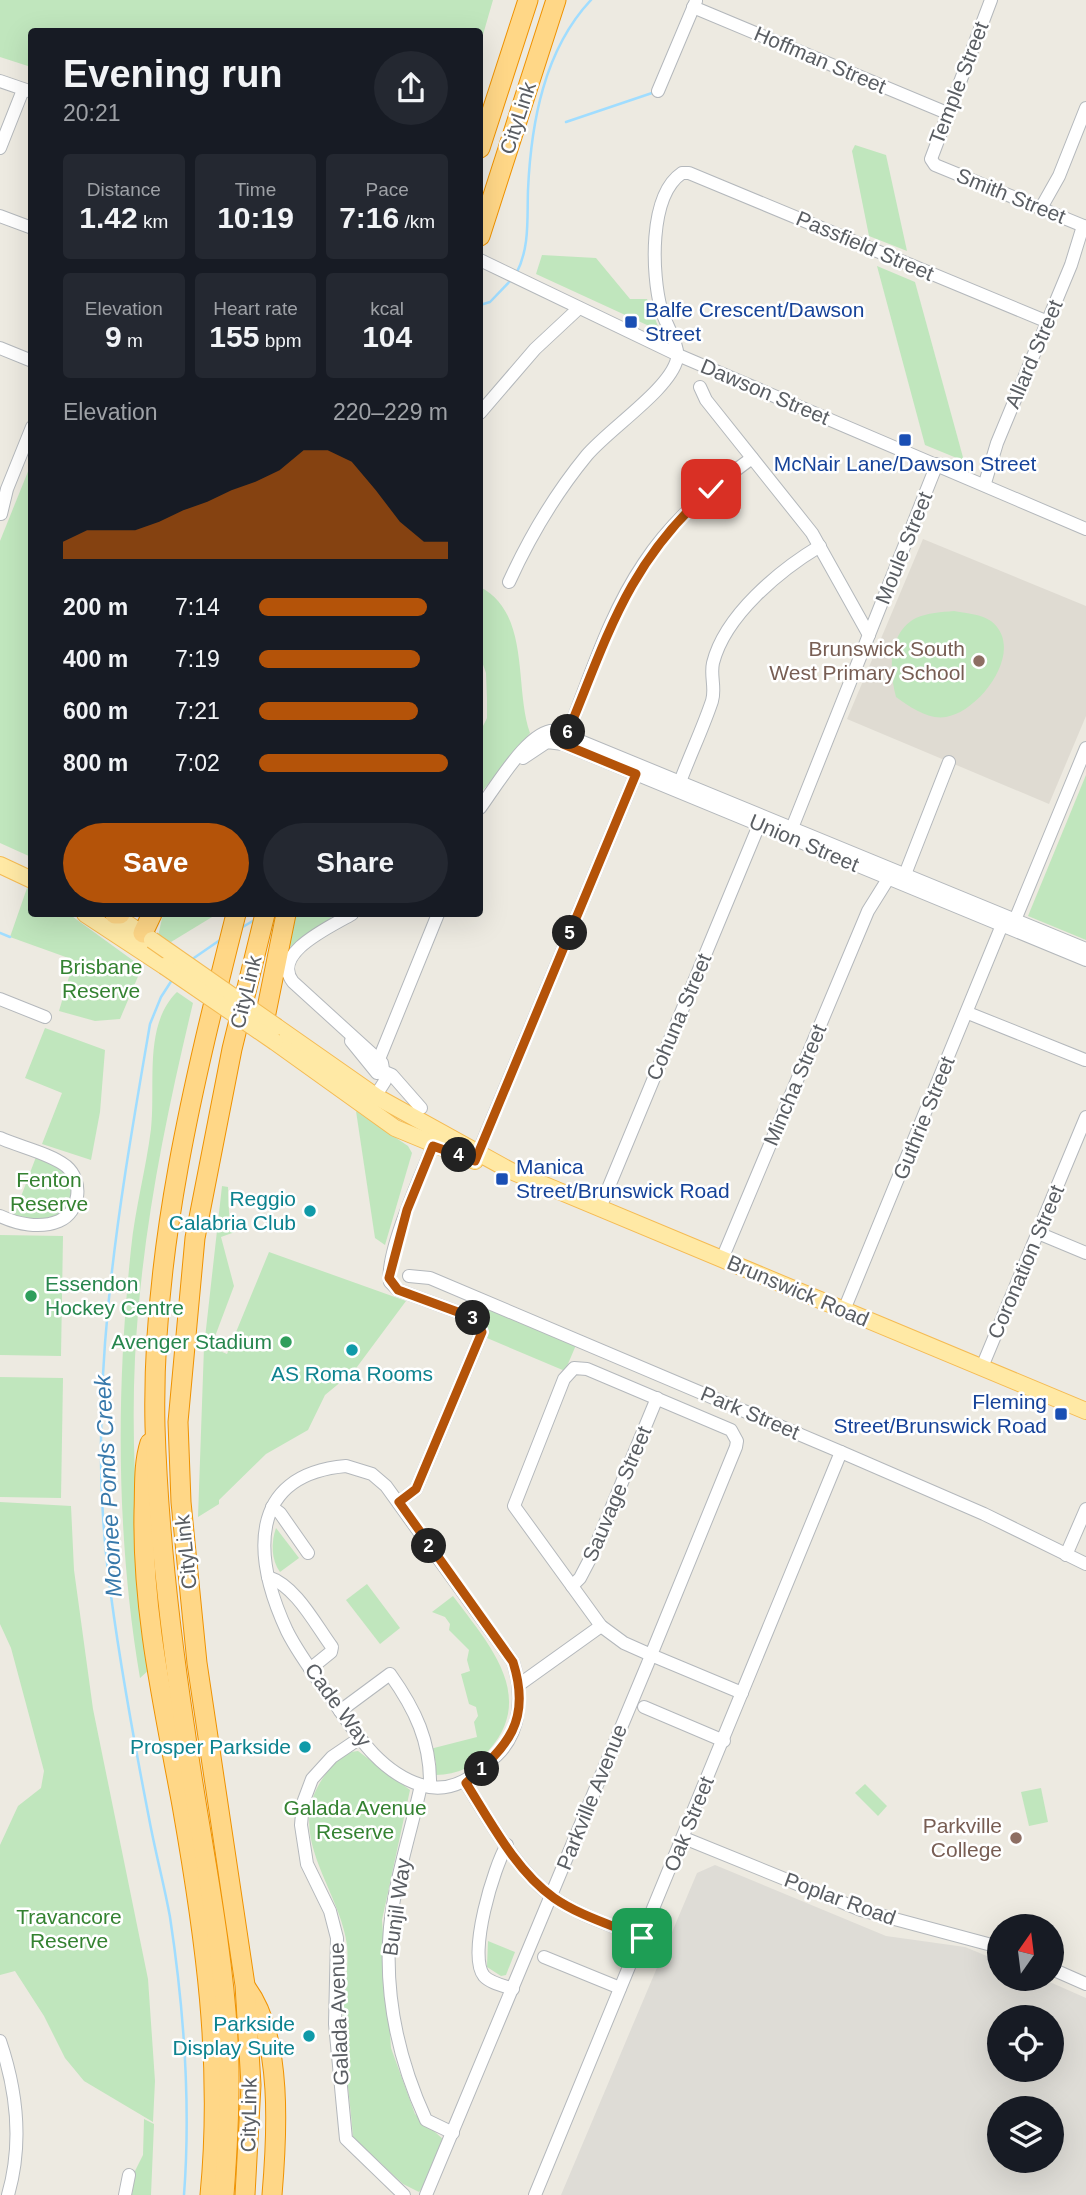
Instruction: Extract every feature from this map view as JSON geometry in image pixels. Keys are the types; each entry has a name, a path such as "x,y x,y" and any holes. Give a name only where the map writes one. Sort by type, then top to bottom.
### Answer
{"highway":[{"name":"CityLink","path":"483,139 528,0"},
{"name":"CityLink","path":"483,227 556,0"},
{"path":"145,944 151,917"},
{"name":"CityLink","path":"224,2195 229,2130 227,2023 221,1966 184,1727 167,1580 155,1425 158,1343 171,1214 194,1088 235,917"},
{"name":"CityLink","path":"245,2195 251,2085 244,1985 197,1663 181,1502 178,1422 195,1238 221,1097 264,917"},
{"path":"261,1023 285,917"},
{"path":"155,1425 145,1459 145,1564 153,1653 182,1804 211,1991 216,2114 210,2195"},
{"path":"244,1985 255,2000 264,2023 273,2086 275,2127 272,2195"}],"main road":[{"path":"0,854 28,865"},
{"path":"0,864 28,878"},
{"path":"91,917 145,944"},
{"path":"119,917 145,944"},
{"name":"Brunswick Road","path":"145,944 372,1103 435,1139 1086,1411"}],"street":[{"name":"Temple Street","path":"936,165 930,155 991,0"},
{"name":"Hoffman Street","path":"695,4 947,113"},
{"path":"658,91 695,4"},
{"path":"0,81 28,91"},
{"path":"0,148 28,93"},
{"path":"1046,210 1086,107"},
{"name":"Smith Street","path":"936,165 1085,227"},
{"name":"Passfield Street","path":"678,355 657,294 653,257 665,200 673,181 682,173 689,173 1048,322"},
{"path":"0,216 28,226"},
{"name":"Allard Street","path":"980,482 1085,227"},
{"name":"Allard Street","path":"1071,265 1086,240"},
{"name":"Dawson Street","path":"483,261 678,355 1086,529"},
{"path":"483,410 535,349 579,308"},
{"path":"0,348 28,359"},
{"path":"509,582 534,532 565,483 608,432 665,383 671,376 678,355"},
{"path":"700,387 706,400 820,545 869,635"},
{"path":"0,523 4,495 28,438"},
{"path":"565,740 619,608 645,561 692,506 752,458"},
{"name":"Moule Street","path":"792,828 937,464"},
{"name":"Dawson Street","path":"1056,514 1086,523"},
{"path":"680,782 714,694 713,663 731,628 751,602 776,577 820,545"},
{"name":"Union Street","path":"483,804 533,737 550,730 636,774 792,828 1002,925 1086,960"},
{"name":"Union Street","path":"565,740 680,782 759,825 882,876 903,879 1086,949"},
{"path":"1015,920 1086,748"},
{"path":"903,879 949,762"},
{"path":"477,1156 636,774"},
{"name":"Cohuna Street","path":"600,1208 759,825"},
{"name":"Mincha Street","path":"722,1259 882,876"},
{"path":"347,917 301,946 288,961 290,978 379,1066 392,1074 421,1108"},
{"path":"372,1103 385,1081 379,1066 437,917"},
{"name":"Guthrie Street","path":"844,1310 1002,925"},
{"path":"0,999 45,1017"},
{"path":"968,1013 1085,1060"},
{"name":"Coronation Street","path":"982,1367 1086,1118"},
{"path":"0,1139 65,1165 74,1177 78,1196 72,1210 58,1222 43,1225 18,1223 0,1216"},
{"path":"399,1502 416,1489 482,1332 474,1318 393,1287 390,1271 407,1210 435,1139"},
{"path":"1038,1233 1086,1253"},
{"name":"Park Street","path":"409,1276 430,1278 841,1451 984,1514 1086,1564"},
{"name":"Park Street","path":"572,1586 514,1506 564,1379 571,1370 587,1369 731,1430 736,1436"},
{"name":"Sauvage Street","path":"572,1586 580,1578 591,1557 657,1398"},
{"name":"Parkville Avenue","path":"426,2195 736,1447 736,1436"},
{"name":"Oak Street","path":"534,2195 684,1838 841,1451"},
{"path":"308,1553 280,1513 272,1507 280,1494 319,1468 346,1466 372,1474 399,1502 513,1662 520,1684 520,1707 509,1740 502,1751 466,1783 425,1786"},
{"name":"Cade Way","path":"272,1507 265,1525 263,1551 268,1577 289,1634 310,1669 376,1757 425,1786"},
{"path":"1066,1555 1086,1509"},
{"path":"268,1577 279,1580 289,1590 332,1647 331,1652 310,1669"},
{"path":"572,1586 601,1626 650,1656 742,1693"},
{"path":"520,1684 601,1626"},
{"name":"Bunjil Way","path":"340,1711 390,1674 415,1709 430,1766 392,1917 390,1997 396,2037 426,2120 453,2133"},
{"path":"643,1707 724,1741"},
{"name":"Galada Avenue","path":"360,1738 332,1757 312,1779 303,1804 301,1825 307,1864 330,1910 337,1938 335,2024 342,2110 339,2136 342,2146 404,2195"},
{"path":"466,1783 507,1845 551,1896 572,1909 642,1938"},
{"name":"Poplar Road","path":"684,1838 861,1910 987,1943"},
{"path":"507,1845 498,1860 483,1920 479,1954 480,1968 487,1979 513,1989"},
{"path":"544,1957 620,1988"},
{"path":"1064,1974 1086,1984"},
{"path":"0,2040 12,2080 17,2112 13,2172 8,2195"},
{"path":"125,2195 129,2175"}],"shaded area":[{"name":"Brunswick South West Primary School","path":"923,539 1086,606 1086,716 1049,804 847,719"},
{"path":"715,1865 886,1936 965,1947 987,1956 987,1992 1064,1992 1064,1988 1086,1998 1086,2195 561,2195 697,1873"}],"green space":[{"path":"0,0 493,0 483,35 483,28 28,28 28,66 0,57"},
{"path":"855,145 886,155 907,251 869,236 852,151"},
{"path":"542,255 596,258 630,299 647,299 660,331 536,274"},
{"path":"877,266 915,282 964,461 925,445"},
{"path":"28,471 28,855 0,843 0,541"},
{"path":"483,589 496,599 507,614 514,633 530,733 483,790 483,726 487,718 486,673 483,664"},
{"path":"954,611 978,615 991,621 1001,633 1004,647 1002,662 985,692 972,704 959,713 933,717 896,697 892,676 893,653 900,633 907,624 930,614"},
{"path":"1086,775 1086,940 1028,916"},
{"name":"Brisbane Reserve","path":"27,888 28,917 73,917 142,967 120,1019 95,1021 59,1011 74,960 10,937"},
{"path":"162,917 212,917 171,942 158,936"},
{"path":"293,917 332,917 286,950"},
{"path":"177,992 193,1003 156,1179 143,1268 135,1358 135,1475 150,1669 140,1678 126,1571 123,1517 123,1356 133,1234 151,1129 155,1038 166,1006"},
{"path":"45,1028 105,1050 100,1112 91,1160 42,1144 62,1093 25,1078"},
{"path":"356,1111 408,1146 412,1153 385,1245 375,1238"},
{"name":"Fenton Reserve","path":"36,1157 62,1169 69,1176 73,1189 67,1208 56,1217 45,1220 14,1215"},
{"path":"222,1186 228,1187 229,1213 235,1232 221,1237 234,1286 211,1347 227,1354 269,1252 406,1301 354,1371 325,1395 308,1430 266,1454 219,1500 219,1504 198,1517 204,1347"},
{"name":"Essendon Hockey Centre","path":"0,1235 63,1236 61,1356 0,1355"},
{"path":"482,1305 576,1345 565,1371 487,1338"},
{"name":"Essendon Hockey Centre","path":"0,1377 63,1378 61,1498 0,1497"},
{"name":"Travancore Reserve","path":"0,1502 71,1506 74,1570 93,1709 148,1979 155,2081 153,2122 84,2081 65,2058 44,2016 15,1971 0,1975 0,1845 18,1806 41,1788 44,1771 11,1648 0,1624"},
{"path":"276,1528 299,1558 280,1572 273,1551"},
{"path":"367,1584 400,1628 380,1644 346,1600"},
{"path":"453,1596 492,1650 502,1669 508,1689 509,1709 503,1729 484,1756 459,1771 436,1775 436,1762 430,1749 477,1737 474,1722 478,1716 476,1707 469,1704 461,1674 470,1671 467,1660 469,1650 449,1630 450,1624 445,1617 432,1612"},
{"name":"Galada Avenue Reserve","path":"358,1751 410,1790 382,1920 391,2048 415,2114 445,2141 432,2175 419,2192 403,2184 353,2137 343,2030 347,1945 342,1923 311,1839 309,1818 313,1797 335,1762 348,1753"},
{"path":"865,1784 887,1806 878,1816 855,1793"},
{"path":"1041,1788 1048,1822 1029,1826 1021,1792"},
{"path":"488,1941 515,1952 506,1975 501,1976 487,1967"},
{"path":"144,2119 154,2124 151,2195 132,2195 135,2171 143,2155"}],"waterway":[{"name":"Moonee Ponds Creek","path":"516,274 526,243 530,165 543,89 562,41 591,0"},
{"path":"566,122 655,92"},
{"name":"Moonee Ponds Creek","path":"483,304 490,302 512,279"},
{"name":"Moonee Ponds Creek","path":"241,928 256,919"},
{"path":"0,933 10,937"},
{"name":"Moonee Ponds Creek","path":"191,960 220,940"},
{"name":"Moonee Ponds Creek","path":"172,980 161,997 150,1024 127,1160 109,1297 101,1434 102,1503 112,1603 137,1757 170,1917 179,1986 187,2125 184,2195"}],"place":[{"name":"Balfe Crescent/Dawson Street","path":"631,322"},
{"name":"McNair Lane/Dawson Street","path":"905,440"},
{"name":"Brunswick South West Primary School","path":"979,661"},
{"name":"Manica Street/Brunswick Road","path":"502,1179"},
{"name":"Reggio Calabria Club","path":"310,1211"},
{"name":"Essendon Hockey Centre","path":"31,1296"},
{"name":"Avenger Stadium","path":"286,1342"},
{"name":"AS Roma Rooms","path":"352,1350"},
{"name":"Fleming Street/Brunswick Road","path":"1061,1414"},
{"name":"Prosper Parkside","path":"305,1747"},
{"name":"Parkville College","path":"1016,1838"},
{"name":"Parkside Display Suite","path":"309,2036"}],"route":[{"path":"642,1938 572,1909 542,1889 487,1818 466,1783 502,1751 509,1740 520,1707 520,1684 513,1662 399,1502 416,1489 482,1332 474,1318 398,1290 393,1287 389,1278 407,1210 433,1146 475,1161 636,774 563,744 596,662 628,588 645,561 667,532 711,489"}]}
